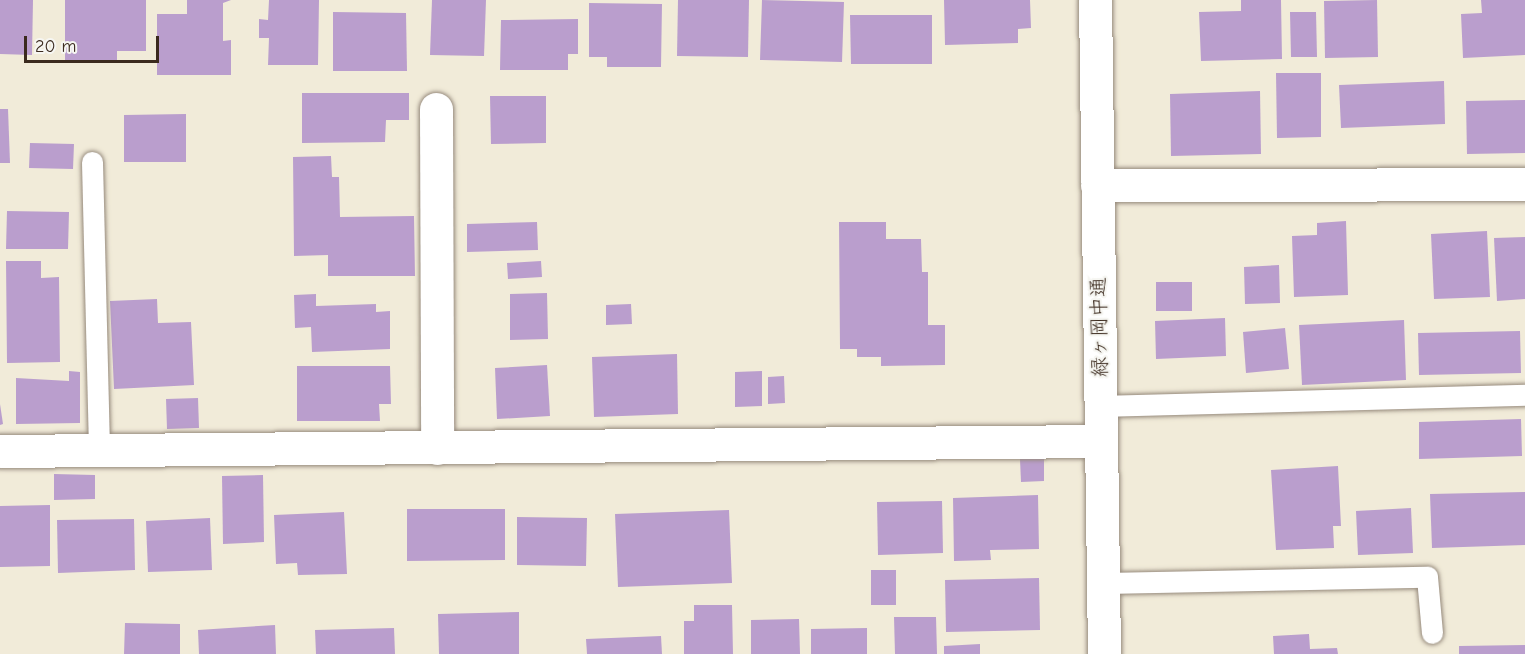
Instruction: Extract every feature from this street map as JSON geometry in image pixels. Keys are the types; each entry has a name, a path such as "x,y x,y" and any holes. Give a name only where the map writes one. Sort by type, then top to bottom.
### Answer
{"street":[{"name":"緑ヶ岡中通","path":"1095,0 1104,654"},
{"path":"436,109 436,448"},
{"path":"1097,184 1525,184"},
{"path":"0,451 1101,441"}],"lane":[{"path":"92,162 99,449"},
{"path":"1100,406 1525,395"},
{"path":"1102,583 1427,577 1432,633"}],"building":[{"path":"0,0 33,0 32,55 0,54"},
{"path":"65,0 146,0 146,51 117,51 117,60 65,60"},
{"path":"187,0 231,0 223,3 223,41 231,40 231,75 157,75 157,14 187,14"},
{"path":"269,0 319,0 318,65 268,65 269,38 259,38 259,19 268,20"},
{"path":"432,0 486,0 484,56 430,55"},
{"path":"678,0 749,0 748,57 677,56"},
{"path":"762,0 844,2 842,62 760,60"},
{"path":"944,0 1030,0 1031,28 1018,29 1018,43 945,45"},
{"path":"1241,0 1281,0 1282,59 1201,61 1199,12 1241,11"},
{"path":"1377,0 1378,57 1325,58 1324,1"},
{"path":"1481,0 1525,0 1525,55 1463,58 1461,14 1482,13"},
{"path":"589,3 662,4 661,67 607,67 607,57 589,57"},
{"path":"333,12 406,13 407,71 333,71"},
{"path":"1290,12 1316,12 1317,57 1291,57"},
{"path":"850,15 932,15 932,64 851,64"},
{"path":"578,19 578,54 568,54 568,70 500,70 501,20"},
{"path":"1276,73 1321,73 1321,137 1277,138"},
{"path":"1444,81 1445,124 1341,128 1339,85"},
{"path":"1260,91 1261,154 1171,156 1170,94"},
{"path":"302,93 409,93 409,120 386,120 385,142 302,143"},
{"path":"490,96 546,96 546,143 491,144"},
{"path":"1525,100 1525,153 1467,154 1466,101"},
{"path":"0,109 8,109 10,163 0,163"},
{"path":"186,114 186,162 124,162 124,115"},
{"path":"30,143 74,144 73,169 29,168"},
{"path":"331,156 332,177 339,177 340,217 414,216 415,276 328,276 328,255 294,256 293,157"},
{"path":"7,211 69,212 68,249 6,249"},
{"path":"1346,221 1348,295 1294,297 1292,236 1317,235 1317,223"},
{"path":"537,222 538,250 467,252 467,224"},
{"path":"839,222 886,222 886,239 921,239 922,272 928,272 928,325 945,325 945,365 881,366 881,357 857,357 857,349 840,349"},
{"path":"1487,231 1490,297 1434,299 1431,234"},
{"path":"1525,237 1525,299 1497,301 1494,238"},
{"path":"6,261 41,261 41,278 59,277 60,362 7,363"},
{"path":"541,261 542,277 508,279 507,263"},
{"path":"1279,265 1280,303 1245,304 1244,267"},
{"path":"1156,282 1192,282 1192,311 1156,311"},
{"path":"547,293 548,339 510,340 510,294"},
{"path":"316,294 316,306 376,304 376,312 390,311 390,349 312,352 311,327 295,328 294,295"},
{"path":"157,299 158,323 191,322 194,385 114,389 110,301"},
{"path":"631,304 632,324 606,325 606,305"},
{"path":"1225,318 1226,356 1156,359 1155,321"},
{"path":"1404,320 1406,380 1302,385 1299,325"},
{"path":"1285,328 1289,369 1246,373 1243,332"},
{"path":"1520,331 1521,373 1419,375 1418,333"},
{"path":"677,354 678,414 594,417 592,357"},
{"path":"547,365 550,416 497,419 495,368"},
{"path":"297,366 390,366 391,404 379,404 380,421 297,421"},
{"path":"69,371 80,372 80,423 16,424 16,378 69,381"},
{"path":"762,371 762,406 735,407 735,372"},
{"path":"784,376 785,403 768,404 768,377"},
{"path":"198,398 199,428 167,429 166,399"},
{"path":"0,404 3,424 0,425"},
{"path":"1521,419 1522,456 1419,459 1419,422"},
{"path":"1044,458 1044,481 1021,482 1020,459"},
{"path":"1338,466 1341,526 1333,526 1334,548 1276,550 1271,470"},
{"path":"54,474 95,475 95,499 54,500"},
{"path":"263,475 264,542 223,544 222,476"},
{"path":"1525,492 1525,545 1432,548 1430,494"},
{"path":"1038,495 1039,549 990,550 991,560 954,561 953,498"},
{"path":"942,501 943,553 878,555 877,502"},
{"path":"50,505 50,566 0,567 0,506"},
{"path":"1411,508 1413,553 1358,555 1356,511"},
{"path":"407,509 505,509 505,560 407,561"},
{"path":"729,510 732,583 618,587 615,514"},
{"path":"344,512 347,574 298,575 297,563 276,564 274,515"},
{"path":"517,517 587,518 586,566 517,565"},
{"path":"210,518 212,570 148,572 146,521"},
{"path":"134,519 135,570 58,573 57,520"},
{"path":"871,570 896,570 896,605 871,605"},
{"path":"1039,578 1040,630 946,632 945,580"},
{"path":"694,605 732,605 733,654 684,654 684,621 694,621"},
{"path":"519,612 519,654 439,654 438,614"},
{"path":"894,617 936,617 937,654 895,654"},
{"path":"799,619 800,654 751,654 751,620"},
{"path":"125,623 180,624 180,654 124,654"},
{"path":"275,625 276,654 199,654 198,630"},
{"path":"394,628 395,654 316,654 315,630"},
{"path":"867,628 867,654 811,654 811,629"},
{"path":"1309,634 1310,649 1337,648 1338,654 1274,654 1273,636"},
{"path":"661,636 662,654 587,654 586,639"},
{"path":"980,644 980,654 944,654 944,646"},
{"path":"1525,645 1525,654 1459,654 1459,646"}]}
